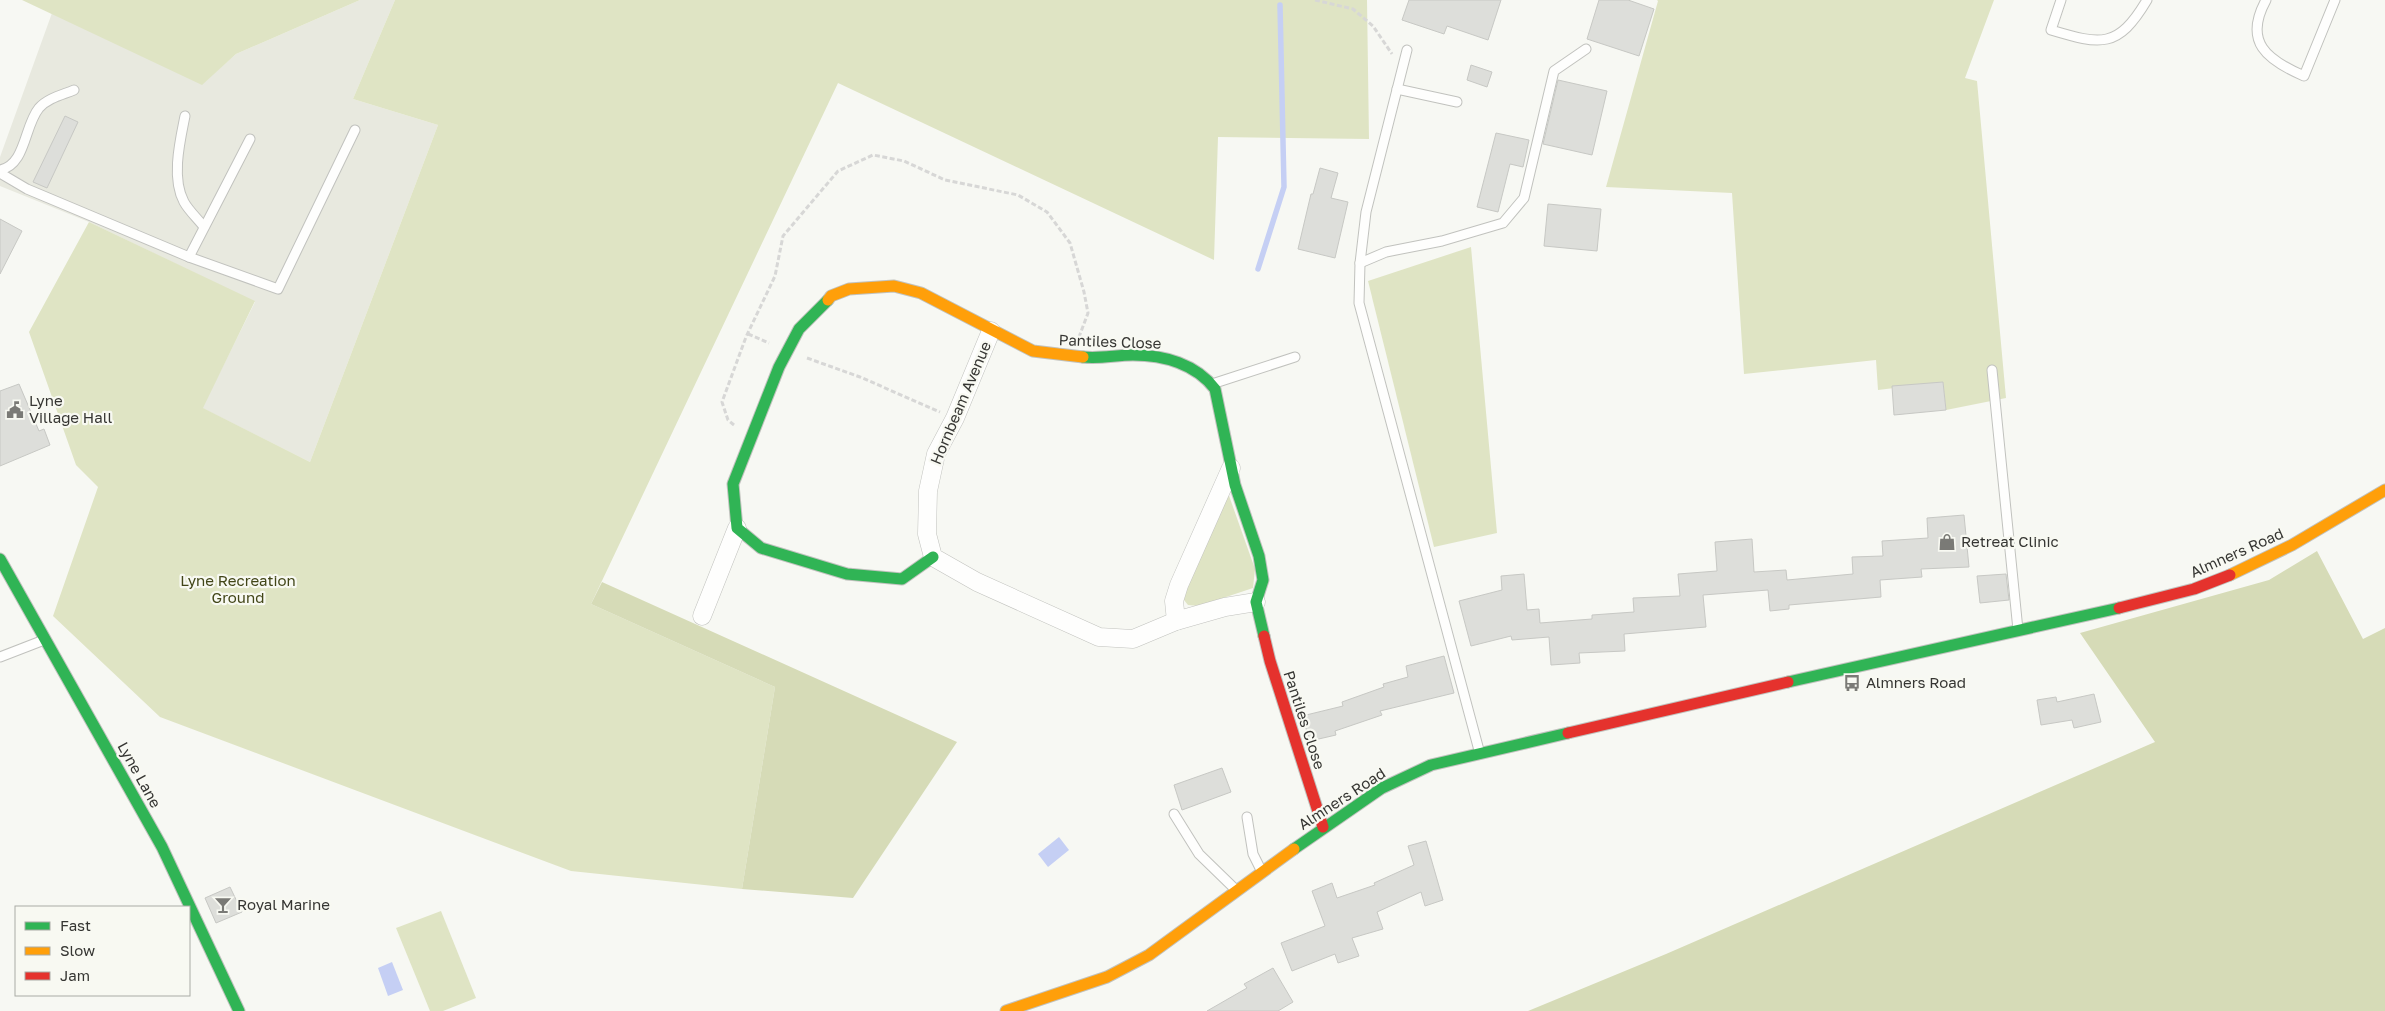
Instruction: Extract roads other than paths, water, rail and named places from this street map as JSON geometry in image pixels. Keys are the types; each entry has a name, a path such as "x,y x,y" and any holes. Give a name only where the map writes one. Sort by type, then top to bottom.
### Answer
{"street":[{"name":"Pantiles Close","path":"737,528 733,484 779,367 799,329 831,296 849,289 894,286 921,293 1033,351 1078,358 1134,355 1178,361 1206,377 1215,389 1231,468 1259,556 1263,580 1256,602 1270,662 1323,827"},
{"name":"Hornbeam Avenue","path":"934,556 927,534 930,482 936,454 992,331"},
{"path":"1176,621 1174,601 1179,585 1231,468"},
{"name":"Almners Road","path":"1006,1011 1107,977 1149,955 1323,827 1382,788 1431,765 1755,688 2126,606 2216,582 2292,545 2385,490"},
{"path":"702,616 737,528 761,548 848,574 902,580 934,556 977,582 1099,637 1133,638 1176,621 1225,607 1256,602"},
{"name":"Lyne Lane","path":"0,559 162,847 190,906"},
{"name":"Lyne Lane","path":"190,907 239,1011"}],"lane":[{"path":"2061,0 2051,30 2083,40 2097,40 2119,35 2134,20 2147,0"},
{"path":"2266,0 2258,21 2258,32 2263,51 2284,67 2304,76 2335,0"},
{"path":"1360,264 1386,252 1442,241 1503,223 1524,198 1554,71 1586,49"},
{"path":"1407,50 1366,212 1360,264 1359,304 1480,754"},
{"path":"1397,89 1457,102"},
{"path":"0,171 6,169 14,162 38,109 51,99 74,90"},
{"path":"185,116 180,140 178,182 184,202 204,227"},
{"path":"0,171 27,189 189,257 278,289 356,130"},
{"path":"189,257 250,139"},
{"path":"1212,384 1295,357"},
{"path":"1992,370 2018,630"},
{"path":"0,657 45,640"},
{"path":"1174,814 1199,854 1237,891"},
{"path":"1247,817 1253,854 1262,872"}],"water":[{"path":"1059,837 1069,850 1048,867 1038,854"},
{"path":"392,962 403,990 388,996 378,968"}],"waterway":[{"path":"1258,269 1284,187 1280,5"}],"place":[{"name":"Lyne Village Hall","path":"15,410"},
{"name":"Retreat Clinic","path":"1947,542"},
{"name":"Almners Road","path":"1852,683"},
{"name":"Royal Marine","path":"223,905"}],"park label":[{"name":"Lyne Recreation Ground","path":"238,590"}]}
